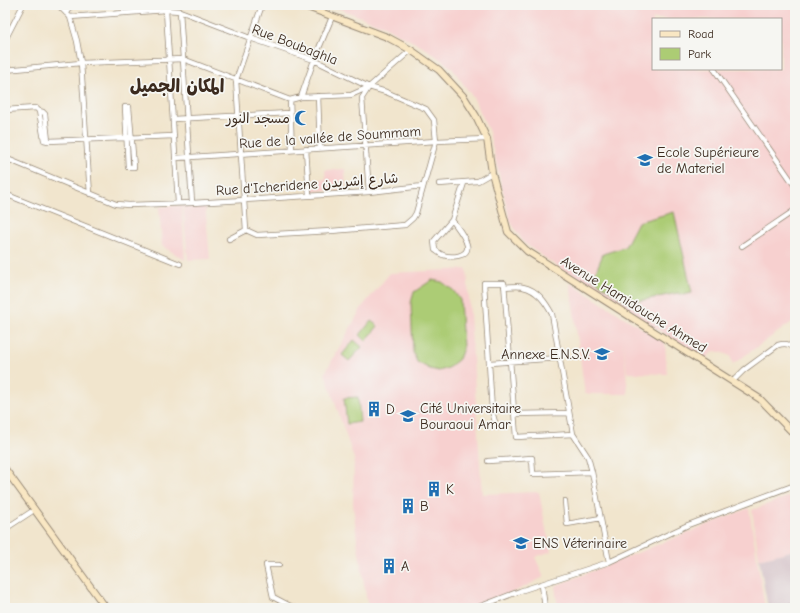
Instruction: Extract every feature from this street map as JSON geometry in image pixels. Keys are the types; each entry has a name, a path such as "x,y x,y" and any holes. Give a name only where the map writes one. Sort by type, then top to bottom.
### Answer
{"main road":[{"name":"Avenue Hamidouche Ahmed","path":"302,5 386,37 411,50 439,70 464,97 476,116 487,139 492,173 508,232 527,251 760,399 795,435"},
{"path":"5,469 106,608"}],"street":[{"path":"6,37 23,5"},
{"path":"58,5 70,17 77,41 90,194"},
{"path":"66,13 71,5"},
{"path":"246,230 236,80 262,5"},
{"path":"166,10 178,203"},
{"name":"Rue Boubaghla","path":"70,17 166,10 180,11 250,38 314,60 369,87 386,92 426,109 434,120 436,141"},
{"path":"180,11 192,203"},
{"path":"301,97 314,60 332,17"},
{"path":"369,192 362,98 369,87 411,50"},
{"path":"5,70 80,63 183,59 290,100 301,97 351,95 369,87"},
{"path":"715,70 795,186"},
{"path":"318,96 320,148"},
{"path":"290,100 292,150"},
{"path":"129,138 128,167 134,166 129,138 125,107 129,107 129,138"},
{"path":"5,110 36,108 39,111 44,140 48,141 174,136"},
{"path":"173,119 290,113"},
{"name":"Rue de la vallée de Soummam","path":"175,158 366,145 487,139"},
{"path":"246,230 257,236 405,225 416,213 436,141"},
{"path":"306,149 309,195"},
{"name":"Rue d'Icheridene شارع إشريدن","path":"5,158 116,204 192,203 244,200 369,192 423,186"},
{"path":"440,184 478,181 492,173"},
{"path":"452,220 468,246 466,252 463,254 454,256 442,255 435,250 434,241 452,220 464,183"},
{"path":"5,194 180,264"},
{"path":"742,246 795,210"},
{"path":"229,239 246,230"},
{"path":"495,422 492,411 484,283 504,283 516,437 573,434"},
{"path":"504,287 523,287 537,293 546,302 552,314 573,434 588,457 609,562"},
{"path":"733,381 744,370 778,345 783,343 789,344 795,348"},
{"path":"490,363 560,358"},
{"path":"492,411 514,408"},
{"path":"515,414 569,413"},
{"path":"488,461 532,458 533,474 592,472"},
{"path":"476,608 491,601 609,562 688,525 795,485"},
{"path":"565,501 568,524 601,518"},
{"path":"5,529 30,512"},
{"path":"279,565 266,565 273,597 294,608"},
{"path":"542,584 545,608"},
{"path":"785,608 795,606"}],"shaded area":[{"name":"Ecole Supérieure de Materiel","path":"330,5 795,5 795,320 733,364 730,356 721,352 714,351 705,359 561,269 524,243 510,221 489,132 474,99 452,68 428,50 384,26"},
{"path":"345,169 346,190 310,191 309,180 326,179 325,170"},
{"path":"205,204 210,259 188,260 183,205"},
{"path":"182,205 185,260 162,246 159,207"},
{"name":"Cité Universitaire Bouraoui Amar","path":"467,269 482,494 539,492 552,551 535,557 544,577 518,590 475,608 368,608 357,541 353,504 354,459 325,373 362,307 390,273"},
{"name":"Annexe E.N.S.V.","path":"570,283 665,343 667,374 627,373 623,338 628,394 585,394"},
{"path":"795,494 795,550 759,559 752,510"},
{"path":"749,508 765,608 558,608 555,586"},
{"path":"795,550 795,608 768,608 759,559"}],"green space":[{"path":"674,212 692,293 683,295 678,293 628,303 593,279 603,254 625,247 638,222"},
{"path":"432,280 442,282 453,290 460,300 463,348 459,359 448,368 439,371 430,369 417,362 413,352 411,303 414,292"},
{"path":"371,321 378,326 366,341 360,335"},
{"path":"354,340 362,347 349,361 342,355"},
{"path":"358,397 360,422 347,424 344,398"}],"place":[{"name":"مسجد النور","path":"302,118"},
{"name":"Ecole Supérieure de Materiel","path":"645,160"},
{"name":"Annexe E.N.S.V.","path":"602,354"},
{"name":"D","path":"374,409"},
{"name":"Cité Universitaire Bouraoui Amar","path":"408,416"},
{"name":"K","path":"434,489"},
{"name":"B","path":"408,506"},
{"name":"ENS Véterinaire","path":"521,543"},
{"name":"A","path":"389,566"}],"district":[{"name":"المكان الجميل","path":"177,86"}]}
